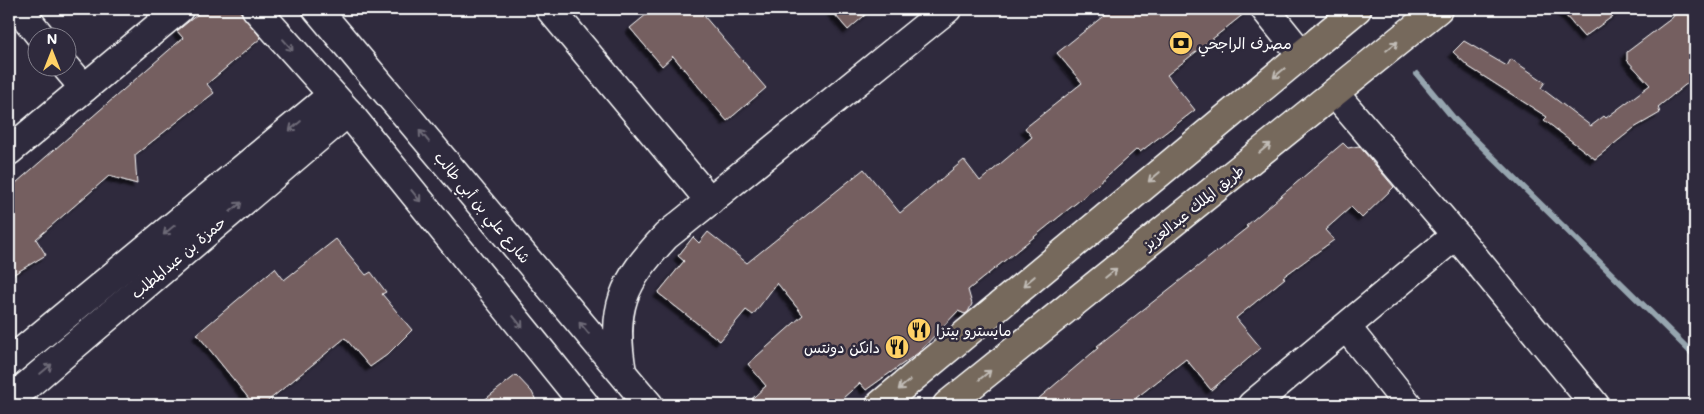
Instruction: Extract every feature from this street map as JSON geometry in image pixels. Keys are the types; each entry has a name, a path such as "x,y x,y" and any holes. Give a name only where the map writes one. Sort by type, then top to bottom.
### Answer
{"highway":[{"path":"880,405 1357,9"},
{"name":"طريق الملك عبدالعزيز","path":"947,405 1438,9"}],"street":[{"path":"19,9 34,28"},
{"path":"9,151 179,9"},
{"path":"256,9 340,104 585,405"},
{"name":"شارع علي بن أبي طالب","path":"317,9 649,405"},
{"path":"551,9 710,201"},
{"path":"622,372 616,339 619,313 627,286 647,257 666,236 947,9"},
{"path":"1265,9 1302,55"},
{"path":"76,78 84,88"},
{"path":"1334,93 1456,235 1595,405"},
{"name":"حمزة بن عبدالمطلب","path":"9,362 340,104"},
{"name":"حمزة بن عبدالمطلب","path":"9,401 340,104"},
{"path":"1252,405 1347,328 1456,235"},
{"path":"1347,328 1408,405"}],"building":[{"path":"204,9 238,9 261,38 207,84 214,93 135,155 137,184 109,176 36,239 46,255 9,277 9,189 183,38 177,31"},
{"path":"653,9 698,9 766,88 727,121 673,56 662,66 630,28"},
{"path":"830,9 872,9 848,30"},
{"path":"1112,9 1250,9 1167,75 1195,110 1140,152 1137,149 1080,200 968,290 972,304 968,312 965,314 958,311 918,353 866,390 860,383 835,405 745,405 766,386 748,364 803,315 777,283 753,315 746,310 720,341 658,293 684,261 678,256 693,237 699,243 708,232 747,263 864,169 900,213 964,160 980,181 1032,137 1025,128 1082,83 1057,53"},
{"path":"1560,9 1623,9 1584,37"},
{"path":"1679,9 1695,9 1695,77 1658,107 1660,113 1634,128 1595,159 1544,120 1547,117 1469,67 1453,52 1464,41 1507,66 1511,59 1545,82 1541,88 1591,126 1604,116 1606,118 1650,85 1627,60 1627,52 1672,18"},
{"path":"1343,143 1348,148 1359,146 1394,187 1362,218 1351,207 1325,230 1334,240 1283,277 1285,278 1236,318 1261,348 1211,390 1186,359 1136,398 1141,405 1031,405 1098,348 1097,346 1248,227 1246,226"},
{"path":"336,239 366,275 371,272 386,292 382,294 412,330 387,355 370,367 345,338 263,405 254,405 197,334 275,268 284,280"},
{"path":"516,375 532,392 538,405 478,405"}],"waterway":[{"path":"1417,74 1455,120 1695,356"}],"place":[{"name":"مصرف الراجحي","path":"1181,43"},
{"name":"مايسترو بيتزا","path":"919,330"},
{"name":"دانكن دونتس","path":"897,347"}]}
